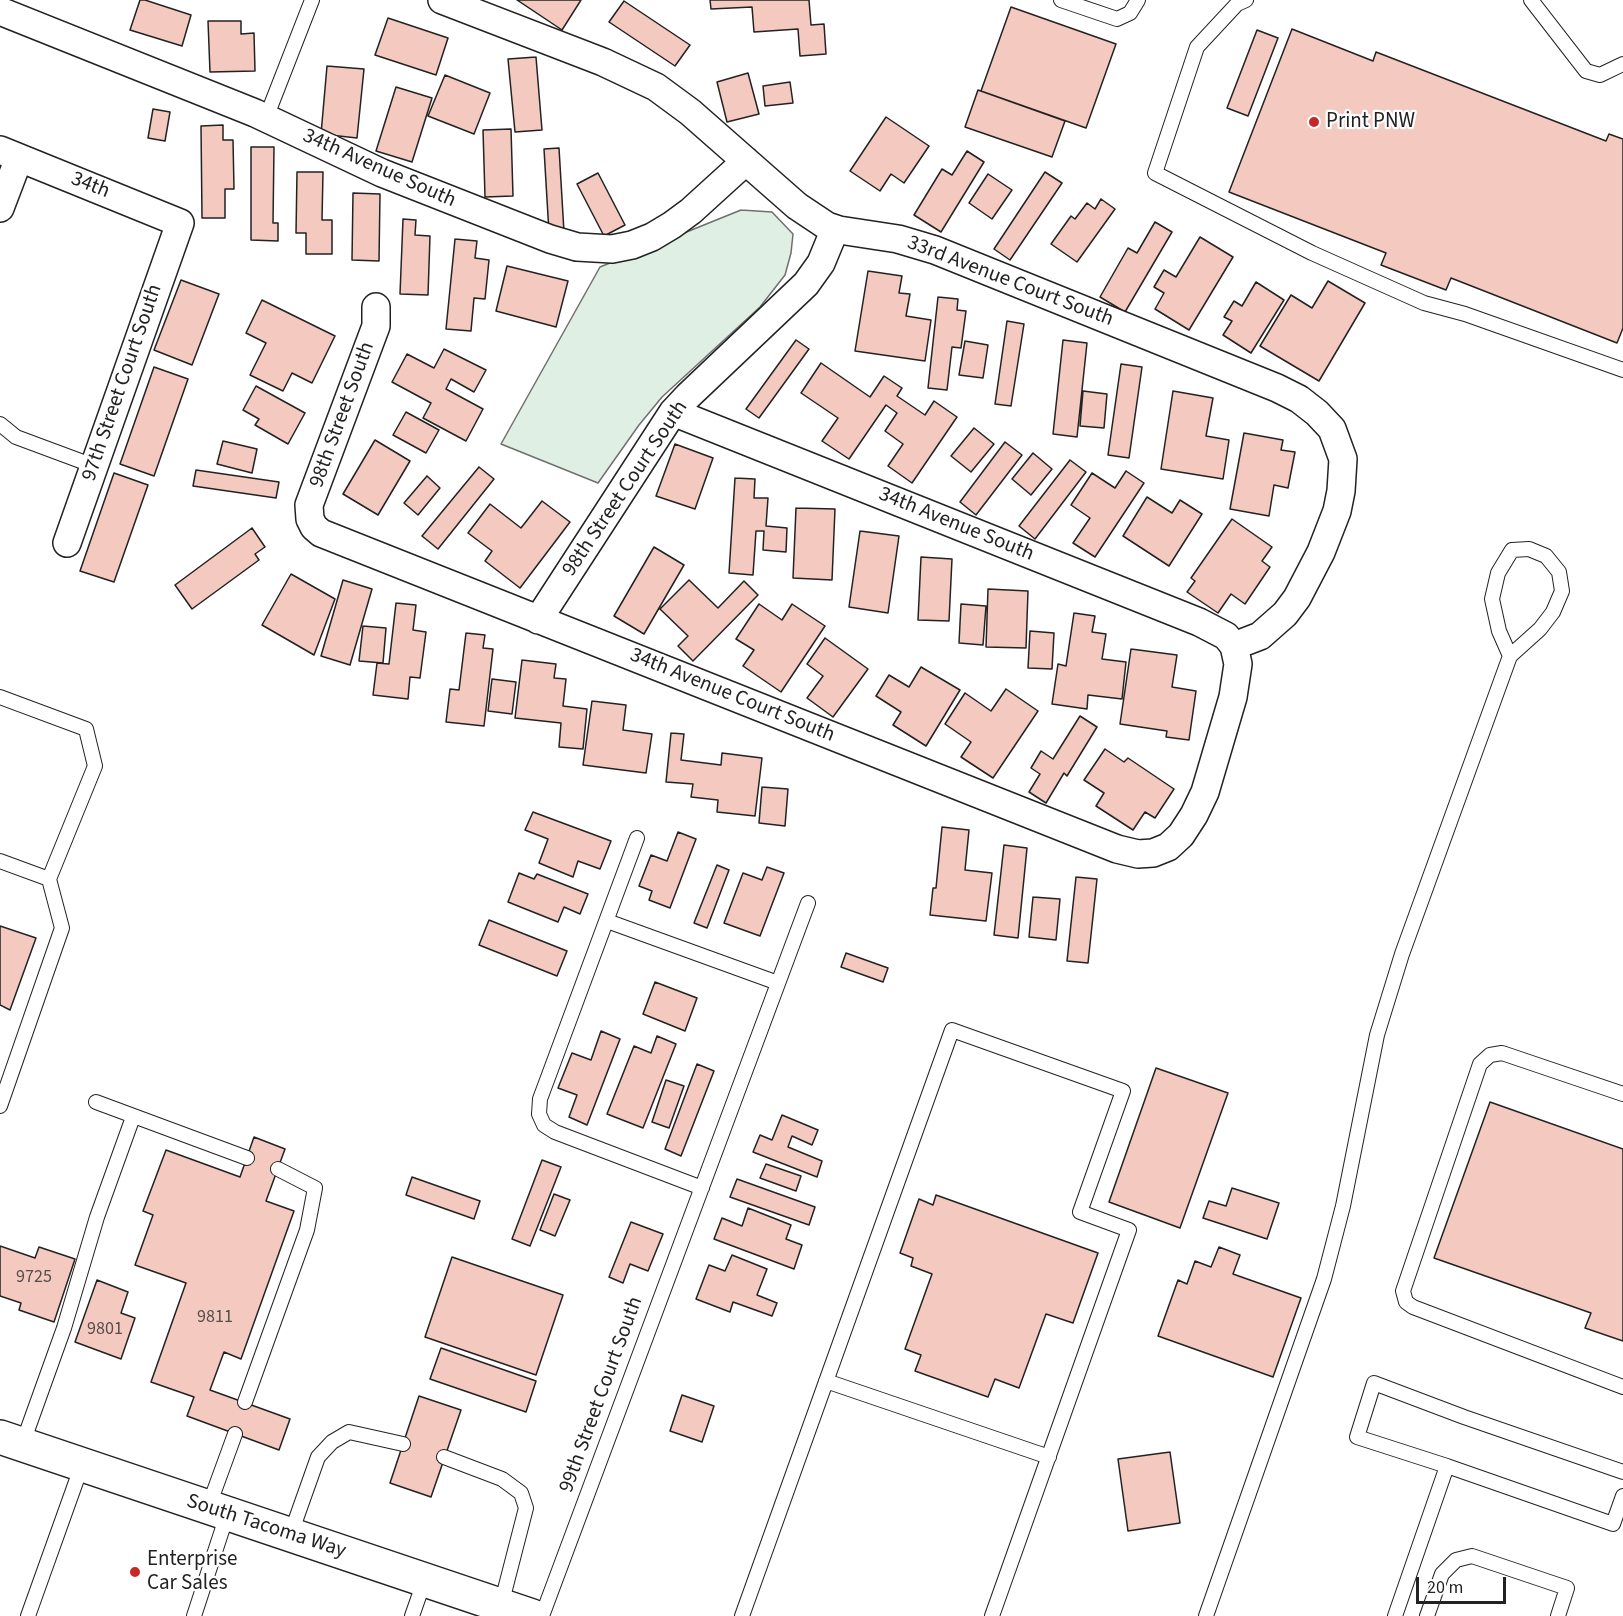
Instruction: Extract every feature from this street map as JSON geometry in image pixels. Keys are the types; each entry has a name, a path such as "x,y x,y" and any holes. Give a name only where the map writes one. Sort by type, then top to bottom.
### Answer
{"main road":[{"name":"South Tacoma Way","path":"11,1441 532,1616"}],"street":[{"name":"33rd Avenue Court South","path":"441,0 644,81 676,101 805,212 824,225 835,229 891,237 919,245 1277,388 1299,399 1317,413 1332,429 1343,459 1343,476 1337,511 1297,598 1285,614 1260,636 1234,646"},
{"name":"34th Avenue South","path":"0,11 266,118 392,177 549,239 587,248 621,247 642,241 662,231 691,211 746,161"},
{"path":"0,208 10,154"},
{"name":"34th","path":"10,154 180,223"},
{"name":"97th Street Court South","path":"67,543 180,223"},
{"name":"98th Street Court South","path":"538,620 673,412 806,284 821,263 835,229"},
{"name":"98th Street South","path":"311,523 309,505 376,326 376,307"},
{"name":"34th Avenue South","path":"673,412 1206,624 1226,636 1234,646"},
{"name":"34th Avenue Court South","path":"311,523 324,535 1102,843 1138,854 1159,851 1171,845 1181,835 1194,815 1205,792 1236,686 1238,664 1234,646"}],"lane":[{"path":"266,118 312,0"},
{"path":"1061,0 1117,19 1130,13 1138,0"},
{"path":"1246,0 1237,4 1197,47 1155,172 1312,252 1424,303 1465,314 1623,370"},
{"path":"1531,0 1586,71 1600,75 1623,64"},
{"path":"0,424 16,437 94,466"},
{"path":"1206,1616 1324,1280 1343,1206 1377,1035 1402,954 1510,656 1540,629 1553,612 1562,591 1559,572 1546,556 1529,549 1512,550 1498,573 1492,599 1499,631 1510,656"},
{"path":"0,697 86,729 95,766 49,879 62,928 0,1106"},
{"path":"637,838 540,1099 540,1117 545,1126 555,1132 702,1188"},
{"path":"0,861 49,879"},
{"name":"99th Street Court South","path":"542,1616 808,903"},
{"path":"607,921 778,983"},
{"path":"742,1616 951,1030 1123,1091 1080,1212 1130,1230 992,1616"},
{"path":"1623,1094 1502,1053 1490,1055 1480,1064 1403,1291 1406,1302 1413,1307 1623,1387"},
{"path":"96,1102 247,1158"},
{"path":"11,1441 64,1328 97,1217 133,1116"},
{"path":"245,1402 307,1230 315,1188 278,1169"},
{"path":"826,1381 1048,1457"},
{"path":"1623,1472 1374,1383 1357,1437 1613,1524 1623,1496"},
{"path":"290,1536 318,1456 332,1442 349,1432 403,1444"},
{"path":"194,1616 235,1434"},
{"path":"444,1457 502,1479 520,1494 526,1508 501,1605"},
{"path":"28,1616 82,1465"},
{"path":"1395,1616 1447,1466"},
{"path":"1427,1616 1442,1575 1456,1560 1472,1556 1567,1588 1558,1616"},
{"path":"412,1616 425,1579"}],"green space":[{"path":"741,210 772,212 793,234 785,275 760,307 662,397 598,483 501,444 600,267"}],"building":[{"path":"140,0 191,15 182,46 130,30"},
{"path":"517,0 581,0 562,30"},
{"path":"710,0 809,0 811,25 824,24 826,54 800,56 798,29 754,32 752,7 711,9"},
{"path":"624,1 690,45 675,66 609,22"},
{"path":"1011,7 1116,44 1086,128 981,91"},
{"path":"388,18 448,38 436,75 375,55"},
{"path":"208,21 241,21 241,34 254,33 255,71 210,72"},
{"path":"1292,29 1373,61 1376,52 1606,141 1609,134 1623,139 1623,328 1617,343 1451,278 1446,290 1381,265 1386,253 1229,192"},
{"path":"1257,30 1278,38 1248,116 1227,108"},
{"path":"536,57 542,130 515,132 508,59"},
{"path":"327,66 364,69 357,138 321,134"},
{"path":"748,73 759,114 727,122 717,82"},
{"path":"445,75 490,93 474,134 428,116"},
{"path":"790,82 793,103 765,106 763,86"},
{"path":"396,87 432,98 412,162 376,151"},
{"path":"978,90 1065,121 1052,157 965,127"},
{"path":"153,109 170,112 165,141 148,138"},
{"path":"886,117 929,146 904,183 891,174 880,191 850,171"},
{"path":"223,125 223,140 233,140 234,189 225,189 225,218 202,218 201,126"},
{"path":"511,129 513,196 485,197 483,130"},
{"path":"251,147 274,147 273,223 278,223 278,241 251,240"},
{"path":"559,148 564,232 549,233 544,149"},
{"path":"967,151 984,162 941,232 914,215 942,169 952,175"},
{"path":"297,172 323,172 322,220 332,220 332,254 306,254 306,233 296,233"},
{"path":"1045,172 1062,183 1010,260 994,249"},
{"path":"598,173 625,225 604,236 577,184"},
{"path":"988,174 1012,190 992,219 969,203"},
{"path":"353,193 380,194 379,261 352,260"},
{"path":"1101,199 1115,209 1077,262 1051,244 1071,216 1075,219 1087,203 1095,209"},
{"path":"403,219 416,220 415,235 430,236 428,295 400,294"},
{"path":"1155,222 1172,232 1125,312 1100,297 1128,248 1137,253"},
{"path":"1200,237 1233,257 1189,330 1155,309 1164,293 1154,287 1164,270 1176,277"},
{"path":"455,239 477,241 475,258 489,260 485,299 474,298 471,331 446,329"},
{"path":"507,266 568,281 556,327 496,311"},
{"path":"868,271 902,276 899,293 910,294 906,316 931,320 925,361 855,351"},
{"path":"181,280 219,294 192,365 154,350"},
{"path":"1328,281 1365,303 1319,381 1260,346 1291,295 1312,308"},
{"path":"1256,282 1284,300 1251,353 1223,335 1232,321 1224,317 1234,301 1242,306"},
{"path":"938,297 958,299 957,310 966,311 961,348 952,347 947,390 928,388"},
{"path":"262,300 335,336 312,383 292,373 283,391 250,375 266,343 246,333"},
{"path":"1007,321 1024,324 1011,406 995,404"},
{"path":"796,340 809,349 759,418 746,409"},
{"path":"1063,340 1087,343 1077,437 1053,434"},
{"path":"965,341 988,345 983,378 959,375"},
{"path":"444,349 486,370 474,392 451,379 446,389 483,409 466,441 423,418 431,403 392,382 407,354 434,368"},
{"path":"821,363 870,397 884,376 902,388 897,396 925,415 934,401 957,417 912,483 888,466 903,444 885,431 897,413 886,405 849,459 822,441 838,418 801,393"},
{"path":"1121,364 1142,367 1129,458 1108,455"},
{"path":"154,367 188,379 154,476 120,464"},
{"path":"256,386 305,413 288,444 255,425 259,419 243,410"},
{"path":"1083,391 1107,394 1104,428 1080,426"},
{"path":"1173,391 1213,398 1206,436 1229,440 1223,479 1161,469"},
{"path":"406,412 439,430 426,453 393,435"},
{"path":"974,428 994,444 971,472 951,456"},
{"path":"1244,433 1283,440 1281,450 1295,452 1288,488 1274,485 1269,516 1230,509"},
{"path":"375,440 410,461 378,515 343,494"},
{"path":"223,441 257,449 252,473 217,464"},
{"path":"1005,442 1022,455 976,515 960,502"},
{"path":"675,444 713,458 695,509 656,496"},
{"path":"1033,453 1052,469 1031,495 1012,479"},
{"path":"1070,460 1086,472 1035,539 1019,526"},
{"path":"479,467 494,479 438,549 422,536"},
{"path":"196,470 279,482 276,498 193,486"},
{"path":"1126,471 1144,483 1095,557 1073,543 1090,518 1071,505 1092,473 1115,488"},
{"path":"114,473 148,485 114,582 80,571"},
{"path":"427,476 440,488 418,515 404,503"},
{"path":"735,478 755,479 754,498 768,498 766,526 787,528 786,552 763,550 764,531 756,531 753,575 729,573"},
{"path":"1147,497 1172,513 1180,500 1202,514 1169,566 1123,536"},
{"path":"542,501 570,522 520,588 485,561 492,551 468,533 490,504 521,528"},
{"path":"796,508 835,509 832,580 793,578"},
{"path":"1232,519 1272,547 1262,561 1270,567 1245,604 1231,594 1218,613 1187,592 1195,581 1191,578"},
{"path":"252,528 265,547 255,554 259,560 192,609 175,585"},
{"path":"860,531 899,536 888,613 849,607"},
{"path":"654,547 684,565 644,634 614,616"},
{"path":"921,557 952,559 949,621 918,620"},
{"path":"291,574 335,599 314,655 262,625"},
{"path":"343,580 372,589 350,665 321,656"},
{"path":"689,580 718,608 744,581 758,595 693,661 678,646 688,636 660,609"},
{"path":"988,589 1028,591 1026,648 986,647"},
{"path":"396,603 416,605 413,630 426,632 420,678 410,677 408,699 373,695 377,663 389,664"},
{"path":"759,604 782,620 792,604 825,626 781,692 743,666 754,650 736,639"},
{"path":"961,604 986,606 983,645 959,643"},
{"path":"1074,613 1095,616 1092,632 1106,634 1102,659 1126,662 1122,699 1088,695 1087,709 1052,704 1058,664 1066,666"},
{"path":"363,626 386,628 383,663 359,661"},
{"path":"1030,631 1054,633 1052,669 1028,668"},
{"path":"466,633 485,635 483,648 493,649 484,726 446,722 450,689 459,690"},
{"path":"825,638 868,669 833,717 807,698 823,676 807,664"},
{"path":"1131,649 1177,655 1172,687 1196,691 1189,740 1166,737 1167,731 1120,724"},
{"path":"522,660 556,664 554,678 566,679 563,706 587,709 583,749 559,747 561,723 515,718"},
{"path":"921,667 960,690 926,746 893,725 901,712 876,696 889,675 909,687"},
{"path":"492,679 516,682 512,714 488,711"},
{"path":"1006,689 1038,711 993,778 961,757 971,742 945,724 965,693 991,711"},
{"path":"592,701 626,705 623,730 652,734 646,773 583,765"},
{"path":"1080,716 1097,727 1067,776 1064,773 1046,803 1029,792 1040,774 1031,768 1041,751 1053,759"},
{"path":"671,733 684,734 681,760 721,765 722,753 762,758 755,816 717,812 718,800 691,797 693,784 666,782"},
{"path":"1105,749 1124,762 1128,758 1174,789 1155,818 1145,812 1133,830 1096,806 1104,793 1084,780"},
{"path":"762,787 788,789 785,826 759,823"},
{"path":"533,812 611,841 600,869 578,861 573,877 539,863 548,839 525,830"},
{"path":"942,827 969,830 965,870 992,873 986,921 930,915 933,888 936,888"},
{"path":"678,832 696,839 670,908 649,900 652,891 639,886 651,855 667,861"},
{"path":"1004,845 1027,848 1018,938 994,935"},
{"path":"717,865 729,870 707,928 694,923"},
{"path":"767,867 784,873 760,936 724,923 743,873 762,880"},
{"path":"519,873 534,879 537,874 588,894 580,914 564,907 558,922 508,902"},
{"path":"1076,877 1097,879 1088,963 1067,961"},
{"path":"1033,897 1060,899 1056,940 1029,937"},
{"path":"489,920 567,951 557,976 479,945"},
{"path":"0,926 36,938 10,1010 0,1005"},
{"path":"846,953 888,968 883,982 841,967"},
{"path":"655,982 697,998 685,1031 643,1014"},
{"path":"601,1031 620,1039 587,1125 569,1117 577,1095 558,1088 572,1053 591,1060"},
{"path":"657,1036 676,1044 643,1128 607,1114 634,1046 651,1053"},
{"path":"697,1064 714,1071 681,1156 665,1149"},
{"path":"1156,1068 1228,1093 1180,1228 1109,1202"},
{"path":"666,1080 684,1086 669,1128 652,1122"},
{"path":"1490,1102 1623,1149 1623,1341 1585,1328 1591,1313 1434,1258"},
{"path":"782,1115 818,1130 812,1145 792,1136 788,1147 822,1161 817,1177 753,1152 760,1135 772,1140"},
{"path":"254,1137 285,1149 266,1201 294,1211 241,1359 224,1352 210,1390 290,1419 279,1450 187,1416 194,1397 151,1382 186,1283 135,1265 153,1215 143,1211 166,1150 240,1177"},
{"path":"542,1160 561,1167 530,1246 512,1239"},
{"path":"766,1164 801,1176 796,1191 760,1178"},
{"path":"412,1177 480,1201 474,1219 406,1195"},
{"path":"737,1179 815,1207 809,1225 730,1197"},
{"path":"1232,1188 1279,1203 1267,1239 1203,1218 1209,1201 1226,1206"},
{"path":"554,1194 570,1200 555,1236 540,1230"},
{"path":"936,1195 1098,1253 1073,1323 1046,1314 1019,1388 995,1379 988,1397 915,1371 921,1355 905,1349 932,1274 911,1266 913,1258 900,1253 919,1199 933,1205"},
{"path":"748,1208 791,1225 786,1239 802,1245 794,1269 714,1239 722,1218 742,1226"},
{"path":"631,1222 663,1234 648,1271 630,1264 623,1283 609,1277"},
{"path":"0,1246 35,1258 39,1247 75,1259 54,1322 19,1310 21,1303 0,1296"},
{"path":"1219,1247 1240,1255 1233,1274 1301,1298 1273,1377 1158,1336 1178,1280 1187,1284 1195,1261 1211,1267"},
{"path":"732,1255 767,1269 757,1295 777,1303 772,1316 733,1302 730,1312 696,1299 709,1265 725,1271"},
{"path":"452,1257 563,1295 536,1375 425,1337"},
{"path":"97,1280 128,1292 121,1313 135,1318 121,1359 75,1342"},
{"path":"441,1348 536,1381 526,1412 430,1379"},
{"path":"682,1395 714,1406 702,1442 670,1431"},
{"path":"419,1396 461,1410 431,1497 390,1483"},
{"path":"1170,1452 1180,1523 1128,1531 1118,1459"}],"place":[{"name":"Print PNW","path":"1314,122"},
{"name":"Enterprise Car Sales","path":"135,1572"}]}
